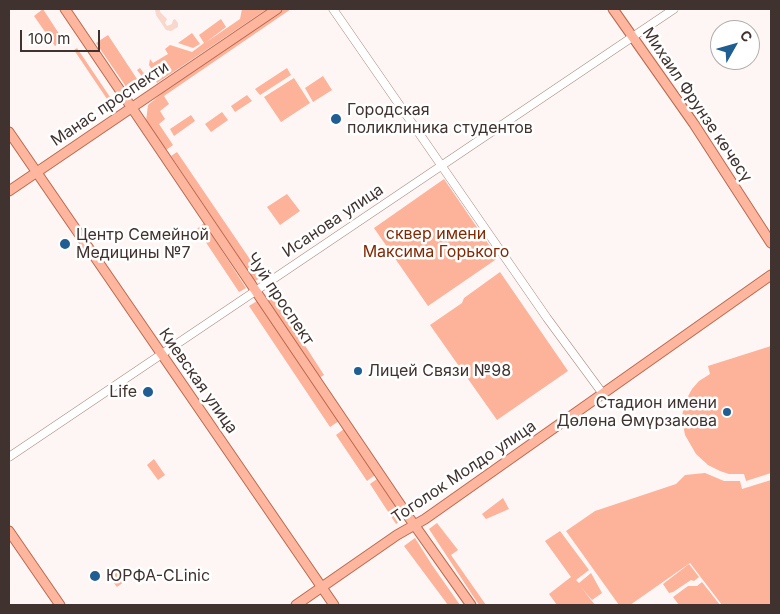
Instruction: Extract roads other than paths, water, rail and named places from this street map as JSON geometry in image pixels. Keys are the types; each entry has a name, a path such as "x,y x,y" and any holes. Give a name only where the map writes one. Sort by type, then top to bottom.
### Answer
{"main road":[{"name":"Чуй проспект","path":"64,9 470,605"},
{"name":"Манас проспекти","path":"9,191 278,9"},
{"name":"Михаил Фрунзе көчөсү","path":"613,9 694,124 771,243"},
{"name":"Киевская улица","path":"9,132 334,605"},
{"name":"Тоголок Молдо улица","path":"296,605 414,525 771,275"},
{"path":"9,531 60,605"}],"street":[{"path":"333,9 547,318 602,394"},
{"name":"Исанова улица","path":"9,457 674,9"}],"place":[{"name":"Городская поликлиника студентов","path":"336,119"},
{"name":"Центр Семейной Медицины №7","path":"65,244"},
{"name":"Лицей Связи №98","path":"358,371"},
{"name":"Life","path":"148,392"},
{"name":"Стадион имени Дөлөна Өмүрзакова","path":"727,412"},
{"name":"ЮРФА-CLinic","path":"95,576"}],"park label":[{"name":"сквер имени Максима Горького","path":"436,243"}]}
